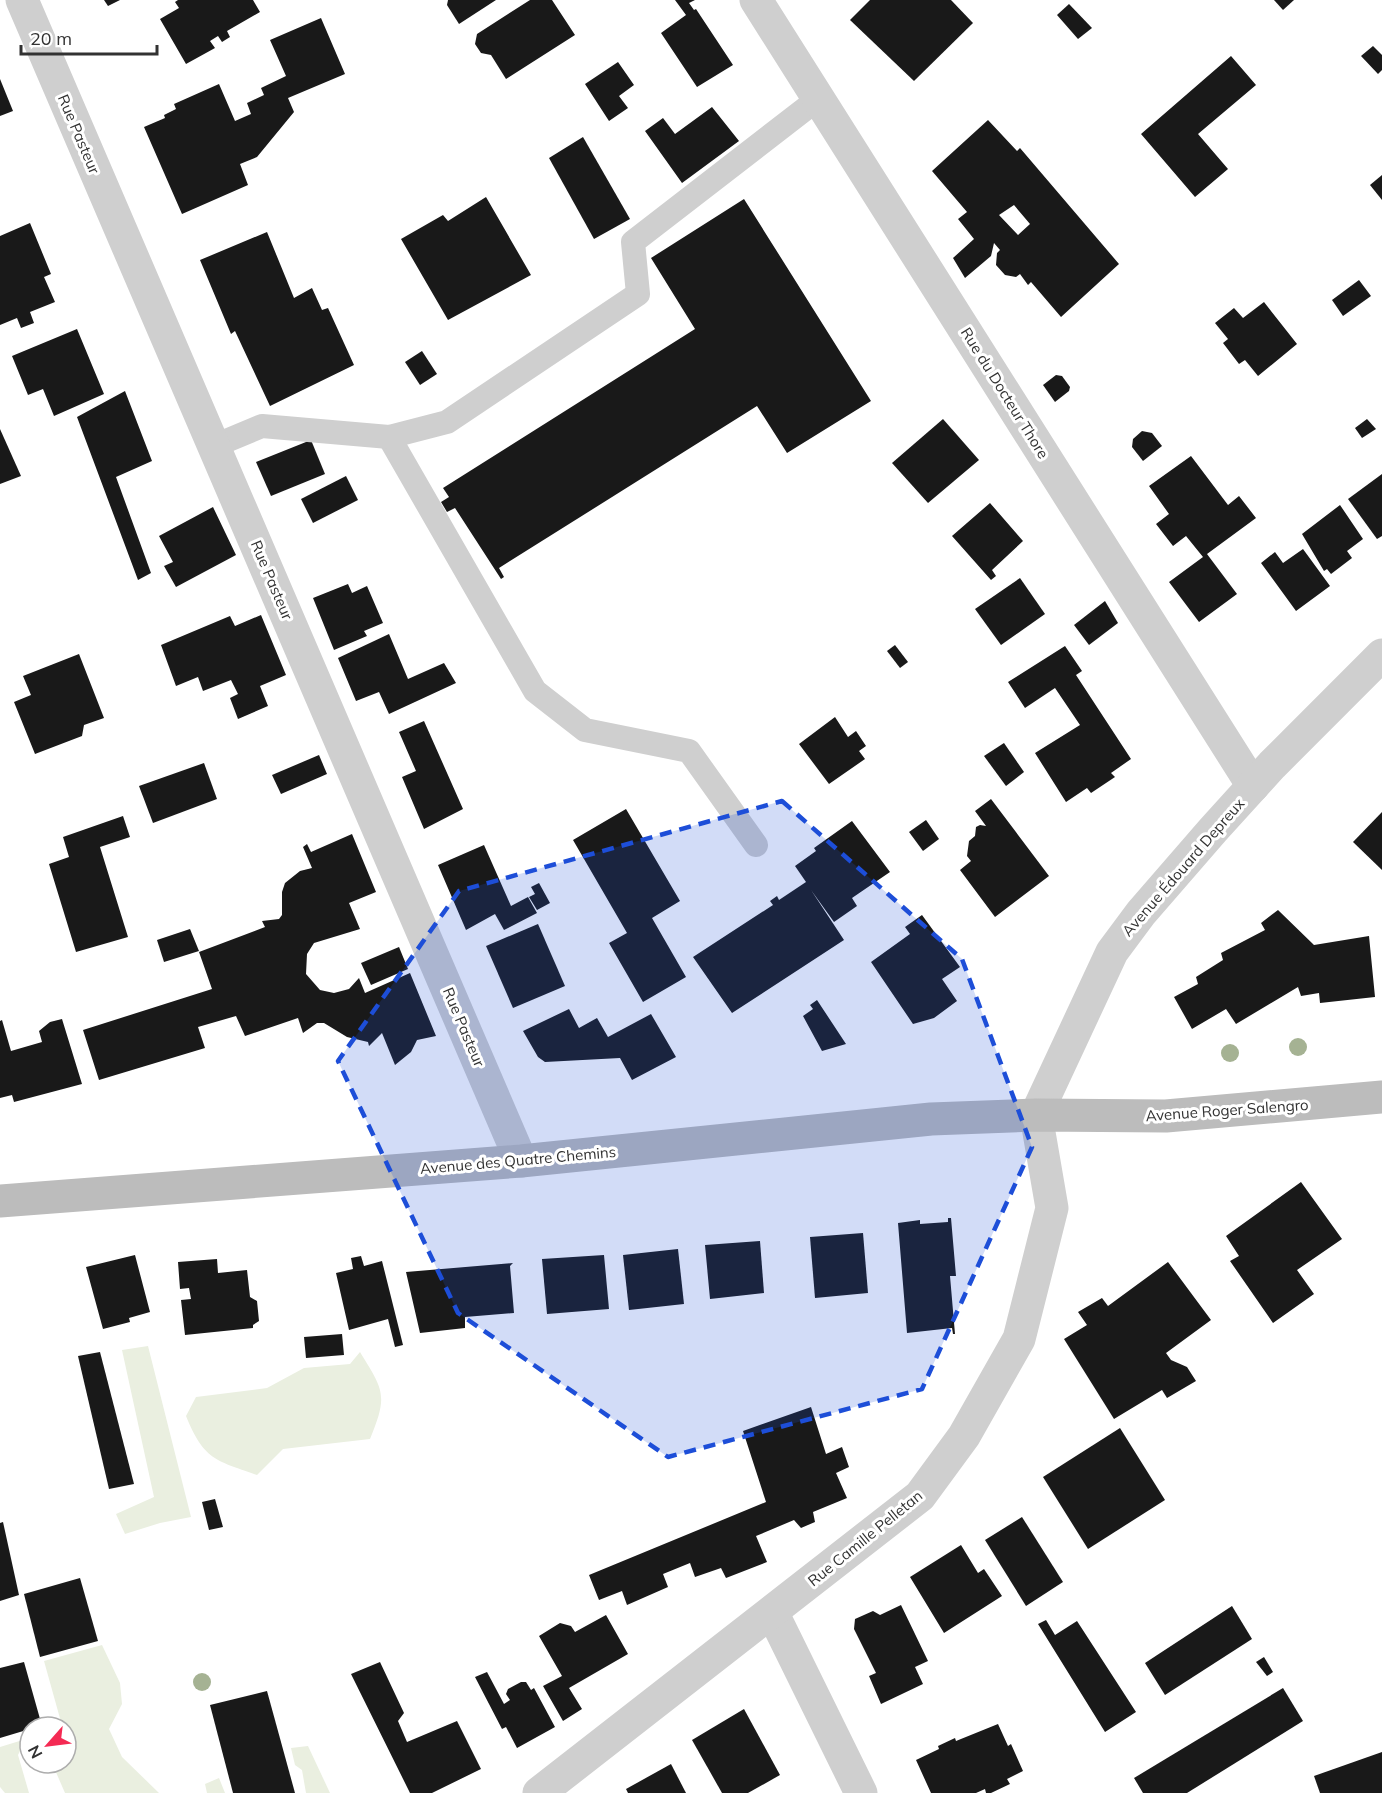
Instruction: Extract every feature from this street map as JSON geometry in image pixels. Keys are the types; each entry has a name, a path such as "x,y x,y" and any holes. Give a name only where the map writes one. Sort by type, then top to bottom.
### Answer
{"main road":[{"name":"Avenue Roger Salengro","path":"1036,1115 1176,1116 1382,1097"},
{"name":"Avenue des Quatre Chemins","path":"0,1201 521,1161 931,1119 1036,1115"}],"street":[{"name":"Rue Pasteur","path":"22,0 521,1161"},
{"name":"Rue du Docteur Thore","path":"756,0 1253,786"},
{"name":"Avenue Édouard Depreux","path":"1036,1115 1112,952 1141,913 1253,786 1382,655"},
{"name":"Rue Camille Pelletan","path":"539,1793 920,1496 964,1436 1019,1339 1052,1208 1036,1115"},
{"path":"772,1612 861,1793"}],"lane":[{"path":"214,446 262,426 389,437 447,422 638,294 633,242 818,99"},
{"path":"389,437 536,691 585,730 689,751 756,845"}],"highlighted area":[{"path":"782,801 962,959 1032,1147 922,1389 668,1457 458,1313 338,1061 459,891"}],"shaded area":[{"path":"148,1346 191,1517 160,1523 125,1534 116,1514 154,1497 122,1350"},
{"path":"360,1352 381,1394 379,1412 370,1439 283,1449 257,1475 231,1466 213,1456 205,1450 192,1431 186,1416 196,1397 267,1388 304,1368 350,1364"},
{"path":"102,1645 120,1683 122,1704 109,1729 122,1757 159,1793 65,1793 57,1775 78,1775 78,1715 59,1715 44,1661"},
{"path":"18,1741 18,1775 24,1775 29,1793 5,1793 0,1787 0,1747"},
{"path":"308,1746 330,1793 306,1793 302,1770 295,1765 291,1748"},
{"path":"219,1778 225,1793 207,1793 205,1784"}],"building":[{"path":"104,0 120,0 108,6"},
{"path":"178,0 253,0 260,12 227,31 230,37 222,42 218,36 210,41 215,48 186,64 160,19 179,8 175,2"},
{"path":"448,0 496,0 459,24 447,5"},
{"path":"530,0 552,0 575,35 506,79 491,55 481,53 475,44 477,34"},
{"path":"675,0 695,0 689,3 694,10 696,9 733,65 697,87 661,33 686,15"},
{"path":"870,0 951,0 973,23 914,81 850,20"},
{"path":"1274,0 1294,0 1283,10"},
{"path":"1069,4 1092,28 1078,39 1057,15"},
{"path":"321,18 345,74 288,98 294,112 257,157 240,164 248,185 182,214 144,127 165,118 164,115 176,109 174,104 219,84 235,121 251,114 247,103 264,95 261,88 286,76 270,40"},
{"path":"1373,46 1382,55 1382,70 1378,74 1361,56"},
{"path":"1231,56 1256,85 1198,134 1228,169 1195,197 1141,134"},
{"path":"618,62 634,85 619,96 628,108 609,121 585,84"},
{"path":"0,79 13,111 0,116"},
{"path":"712,107 739,141 682,183 645,131 663,118 675,134"},
{"path":"988,120 1017,151 1020,148 1119,264 1061,317 1031,282 1028,285 1020,274 1016,277 1005,275 996,265 997,253 1000,250 994,243 991,256 965,278 953,258 974,239 958,219 967,212 932,171","holes":["1014,205 1030,224 1018,235 999,215"]},
{"path":"583,137 630,219 594,239 549,158"},
{"path":"1382,175 1382,200 1370,185"},
{"path":"486,197 531,275 448,320 401,239 443,215 448,221"},
{"path":"744,199 871,401 787,453 757,406 499,568 504,577 501,579 455,508 447,512 441,502 449,497 443,488 695,329 651,258"},
{"path":"30,223 51,274 44,277 55,302 30,312 34,323 21,328 17,318 0,325 0,236"},
{"path":"267,232 294,298 312,288 322,310 328,308 354,365 270,406 235,331 231,334 200,260"},
{"path":"1359,280 1371,296 1343,316 1332,300"},
{"path":"1264,302 1297,344 1258,376 1245,360 1239,364 1223,343 1228,339 1215,323 1234,308 1243,318"},
{"path":"77,329 104,394 54,416 43,389 28,395 12,356"},
{"path":"422,351 437,374 420,385 405,362"},
{"path":"1056,375 1062,376 1070,387 1069,391 1055,402 1043,385"},
{"path":"125,391 152,461 116,477 151,573 138,580 77,417"},
{"path":"943,419 979,460 928,503 892,463"},
{"path":"1367,419 1376,429 1362,438 1355,428"},
{"path":"0,429 21,476 0,484"},
{"path":"1142,431 1152,433 1162,446 1143,461 1132,447 1133,439"},
{"path":"311,440 325,474 271,496 256,462"},
{"path":"1191,456 1228,505 1239,496 1256,518 1207,554 1237,594 1199,622 1169,582 1203,557 1186,536 1173,546 1156,524 1169,514 1149,486"},
{"path":"1382,474 1382,536 1377,539 1348,499"},
{"path":"346,476 358,500 313,523 301,499"},
{"path":"990,503 1023,541 992,570 996,576 991,580 952,536"},
{"path":"1340,505 1363,539 1347,551 1352,558 1331,574 1327,569 1324,571 1302,534"},
{"path":"213,507 236,555 176,587 164,566 173,562 159,536"},
{"path":"1303,549 1330,586 1296,611 1261,563 1275,552 1283,563"},
{"path":"1020,578 1045,614 1001,645 975,609"},
{"path":"348,584 352,593 367,586 383,623 364,631 367,636 334,650 313,598"},
{"path":"1105,601 1118,623 1089,645 1074,625"},
{"path":"261,615 286,675 260,686 268,706 238,719 230,698 238,694 231,680 203,691 198,677 176,686 161,645 230,616 235,626"},
{"path":"389,634 408,679 444,663 456,683 389,714 379,692 356,701 338,658"},
{"path":"895,645 908,662 900,668 887,651"},
{"path":"1065,646 1082,671 1076,675 1131,759 1111,773 1115,777 1091,793 1087,788 1066,802 1035,753 1080,725 1055,688 1025,708 1008,682"},
{"path":"79,654 104,718 84,725 82,736 35,754 14,702 31,695 23,676"},
{"path":"835,717 848,737 856,731 866,746 859,751 865,759 829,784 799,744"},
{"path":"424,721 463,809 424,829 402,777 416,771 399,732"},
{"path":"1004,743 1024,772 1006,786 984,756"},
{"path":"319,755 327,774 281,794 272,775"},
{"path":"204,763 217,799 153,823 139,786"},
{"path":"991,799 1049,876 995,917 960,870 971,861 967,856 969,841 975,836 976,827 986,826 975,811"},
{"path":"626,809 680,901 652,918 686,977 643,1002 609,943 627,933 573,840"},
{"path":"1382,812 1382,870 1353,842"},
{"path":"123,816 130,837 100,847 128,937 76,952 49,864 69,857 63,837"},
{"path":"926,820 939,839 923,851 909,832"},
{"path":"852,821 890,872 852,898 857,906 834,922 811,890 844,940 732,1013 693,957 773,905 770,901 777,896 779,900 806,882 795,866 816,851 814,848"},
{"path":"352,834 376,892 349,903 360,929 314,943 307,954 306,974 320,990 334,993 349,989 359,978 365,993 410,973 436,1036 417,1040 411,1052 395,1065 382,1033 369,1046 368,1042 347,1037 324,1023 317,1023 303,1033 298,1018 245,1036 236,1016 198,1027 205,1048 99,1080 83,1030 212,989 199,952 265,927 262,921 279,919 282,915 282,892 285,883 300,871 312,868 303,847 307,844 311,852"},
{"path":"484,845 511,906 528,897 537,913 504,930 495,914 466,930 438,865"},
{"path":"539,883 550,903 537,910 529,897 535,894 531,887"},
{"path":"1278,910 1314,945 1369,936 1375,997 1320,1003 1319,993 1301,996 1298,987 1236,1024 1226,1009 1192,1029 1174,997 1198,984 1196,977 1223,960 1221,953 1265,930 1261,923"},
{"path":"922,915 960,967 942,979 957,1001 934,1018 913,1024 871,962 910,934 905,927"},
{"path":"538,924 565,986 513,1008 486,946"},
{"path":"190,929 199,951 164,962 157,940"},
{"path":"399,947 408,969 371,985 361,963"},
{"path":"817,1000 846,1044 822,1051 803,1016 813,1009 810,1005"},
{"path":"569,1009 579,1028 597,1018 608,1037 651,1014 676,1057 632,1080 620,1058 545,1062 538,1057 523,1031"},
{"path":"62,1019 82,1084 14,1102 12,1095 0,1098 0,1021 2,1020 11,1051 42,1042 39,1031 50,1022"},
{"path":"1301,1182 1342,1239 1297,1270 1314,1294 1273,1323 1230,1261 1239,1256 1226,1236"},
{"path":"948,1218 951,1218 956,1276 950,1276 955,1334 952,1328 907,1333 898,1223 920,1220 920,1224 948,1222"},
{"path":"863,1233 868,1293 815,1298 810,1237"},
{"path":"760,1241 764,1293 710,1299 705,1245"},
{"path":"678,1249 684,1304 629,1310 623,1255"},
{"path":"135,1255 150,1312 129,1318 130,1322 103,1329 86,1267"},
{"path":"604,1255 609,1309 547,1314 542,1259"},
{"path":"361,1256 364,1266 382,1261 403,1345 395,1347 388,1319 349,1330 336,1273 353,1269 351,1258"},
{"path":"217,1259 218,1273 247,1270 250,1297 257,1301 259,1321 253,1325 253,1328 185,1335 181,1300 191,1299 189,1288 180,1289 178,1262"},
{"path":"1168,1262 1211,1320 1166,1353 1171,1360 1187,1367 1196,1381 1167,1398 1162,1390 1114,1419 1064,1339 1087,1325 1078,1312 1102,1298 1108,1306"},
{"path":"513,1263 510,1266 514,1313 465,1317 465,1328 420,1333 406,1272"},
{"path":"342,1334 344,1355 306,1358 304,1337"},
{"path":"100,1352 134,1484 109,1489 78,1356"},
{"path":"811,1407 826,1454 842,1447 849,1467 836,1473 847,1498 813,1512 815,1522 801,1528 794,1520 756,1536 767,1562 726,1578 721,1568 695,1577 690,1563 663,1574 668,1587 627,1605 622,1591 599,1600 589,1575 766,1502 743,1431"},
{"path":"1120,1428 1165,1500 1088,1549 1043,1477"},
{"path":"215,1499 223,1527 209,1530 202,1502"},
{"path":"1022,1517 1063,1582 1026,1606 985,1540"},
{"path":"3,1522 19,1595 0,1601 0,1523"},
{"path":"961,1545 978,1573 984,1569 1002,1596 944,1633 910,1577"},
{"path":"80,1578 98,1641 40,1657 24,1594"},
{"path":"901,1605 928,1661 915,1667 923,1684 881,1704 869,1676 876,1673 854,1629 855,1619 873,1611 880,1615"},
{"path":"1232,1606 1252,1639 1165,1695 1145,1663"},
{"path":"606,1615 628,1654 569,1688 582,1709 563,1721 543,1686 562,1676 539,1636 560,1623 571,1626 575,1632"},
{"path":"1046,1620 1055,1635 1077,1621 1136,1712 1105,1732 1038,1624"},
{"path":"1264,1657 1273,1672 1267,1676 1256,1662"},
{"path":"24,1662 39,1715 18,1715 18,1733 0,1738 0,1668"},
{"path":"380,1662 404,1713 398,1721 407,1742 457,1721 481,1769 432,1793 410,1793 351,1674"},
{"path":"487,1672 504,1704 510,1700 506,1694 508,1689 521,1682 526,1682 531,1690 534,1688 555,1727 517,1748 506,1727 502,1729 475,1677"},
{"path":"1283,1688 1303,1721 1187,1793 1143,1793 1134,1778"},
{"path":"267,1691 295,1793 233,1793 210,1705"},
{"path":"744,1709 780,1775 748,1793 722,1793 692,1740"},
{"path":"998,1724 1008,1746 1011,1744 1023,1771 1007,1779 1010,1784 991,1793 986,1793 985,1789 976,1793 931,1793 916,1760 955,1738 956,1741"},
{"path":"1382,1752 1382,1793 1320,1793 1314,1776"},
{"path":"671,1764 686,1793 628,1793 626,1789"}]}
